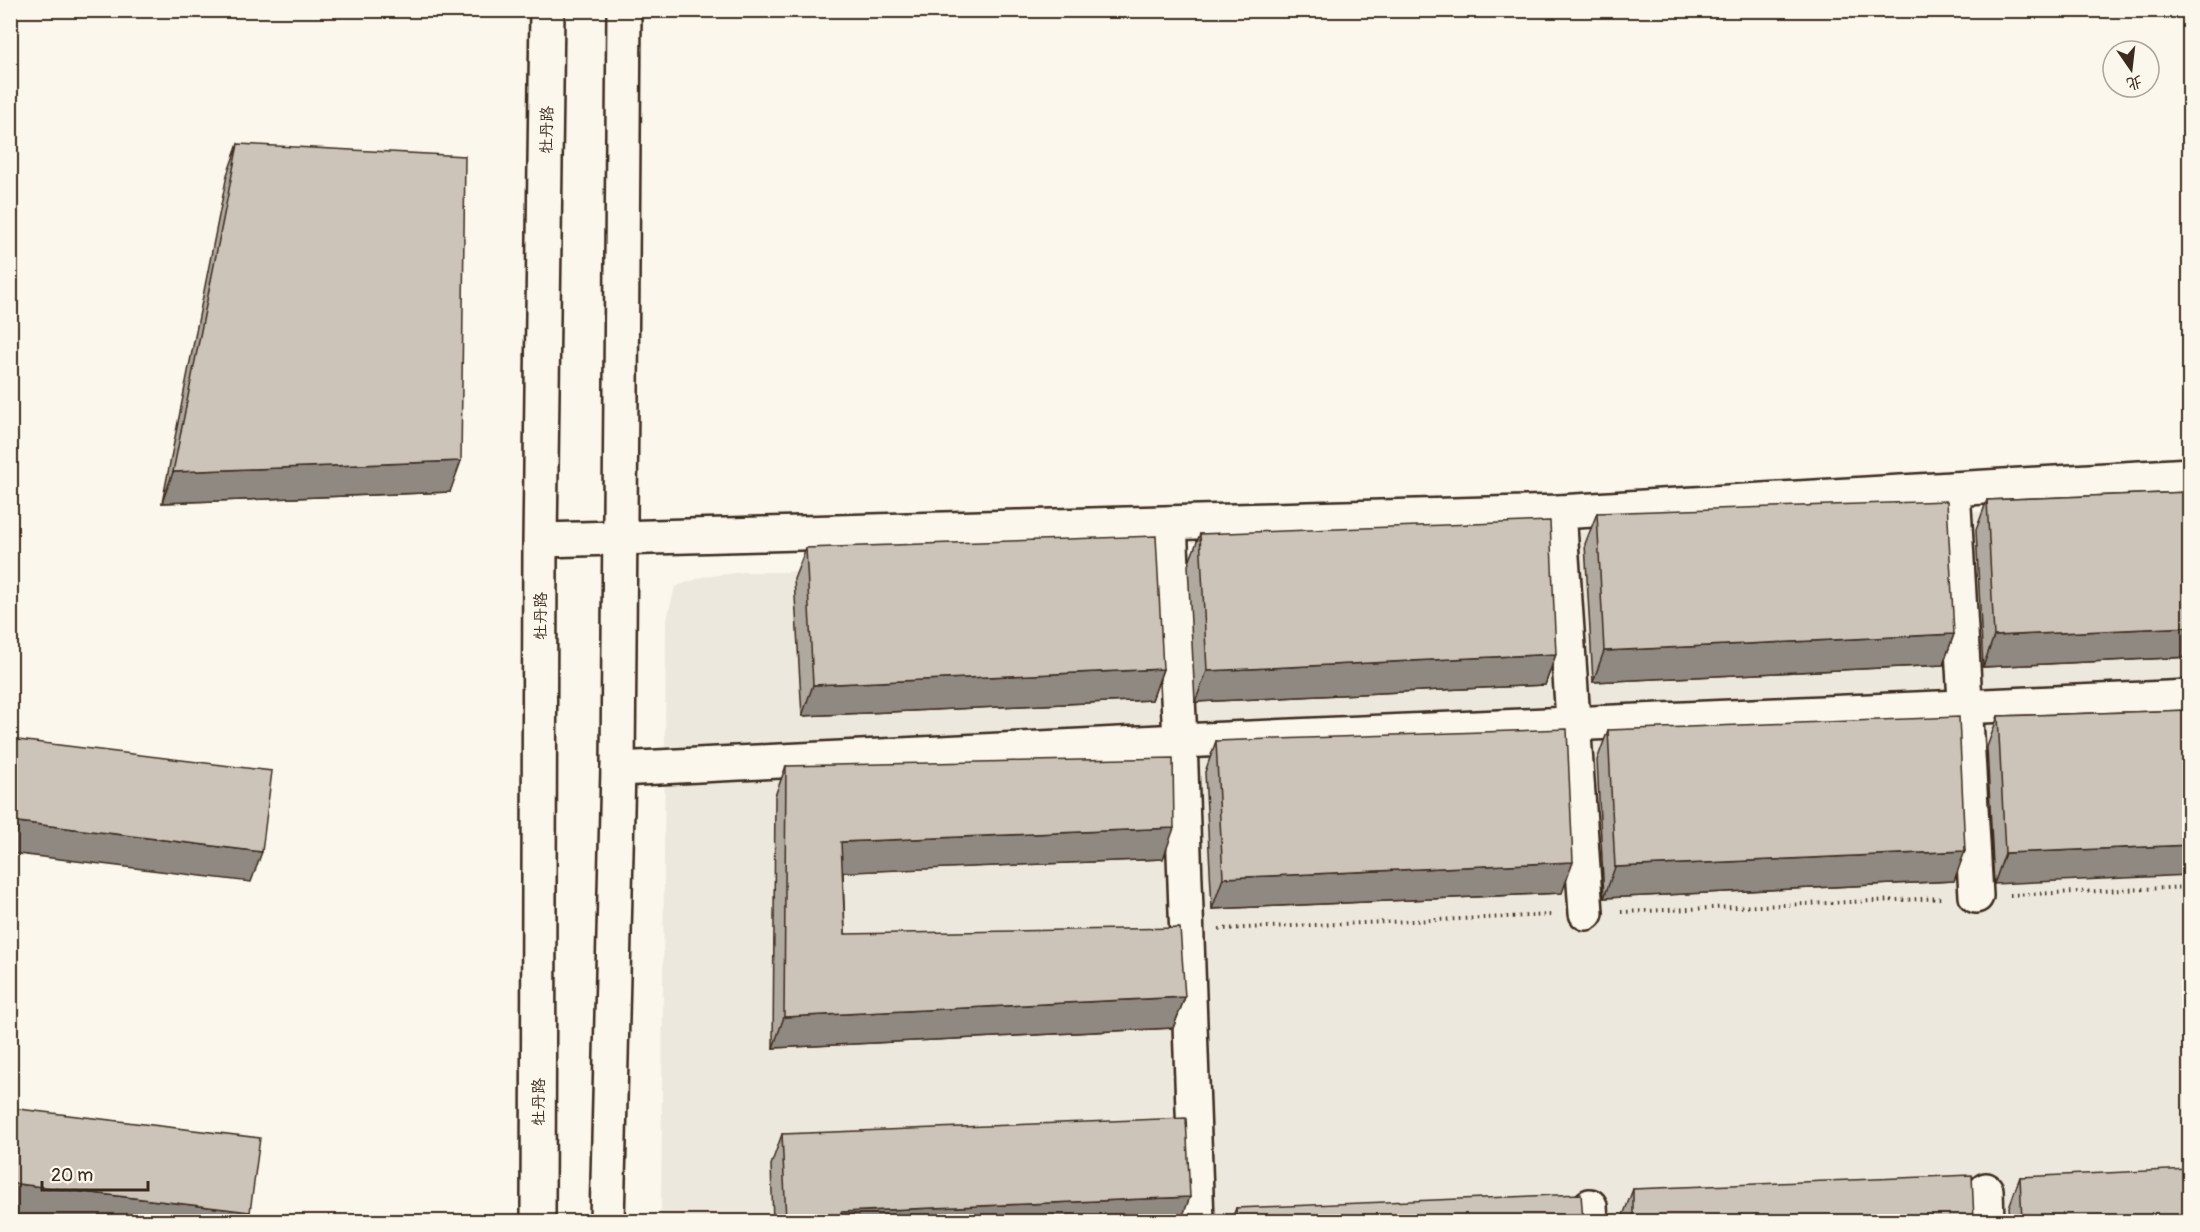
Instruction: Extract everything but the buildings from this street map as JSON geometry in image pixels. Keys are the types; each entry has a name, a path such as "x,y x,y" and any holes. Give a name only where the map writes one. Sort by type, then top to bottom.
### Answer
{"main road":[{"name":"牡丹路","path":"538,1221 547,10"},
{"path":"606,1221 618,769 624,10"},
{"path":"542,540 619,540 1559,512 2190,475"},
{"path":"1953,489 1976,896"},
{"path":"1559,512 1586,913"},
{"path":"1170,523 1197,1221"},
{"path":"618,769 1180,741 2190,697"},
{"path":"1986,1190 1988,1221"}],"shaded area":[{"path":"2189,501 2189,1221 661,1222 666,623 675,587 702,577 743,572 780,572"}]}
